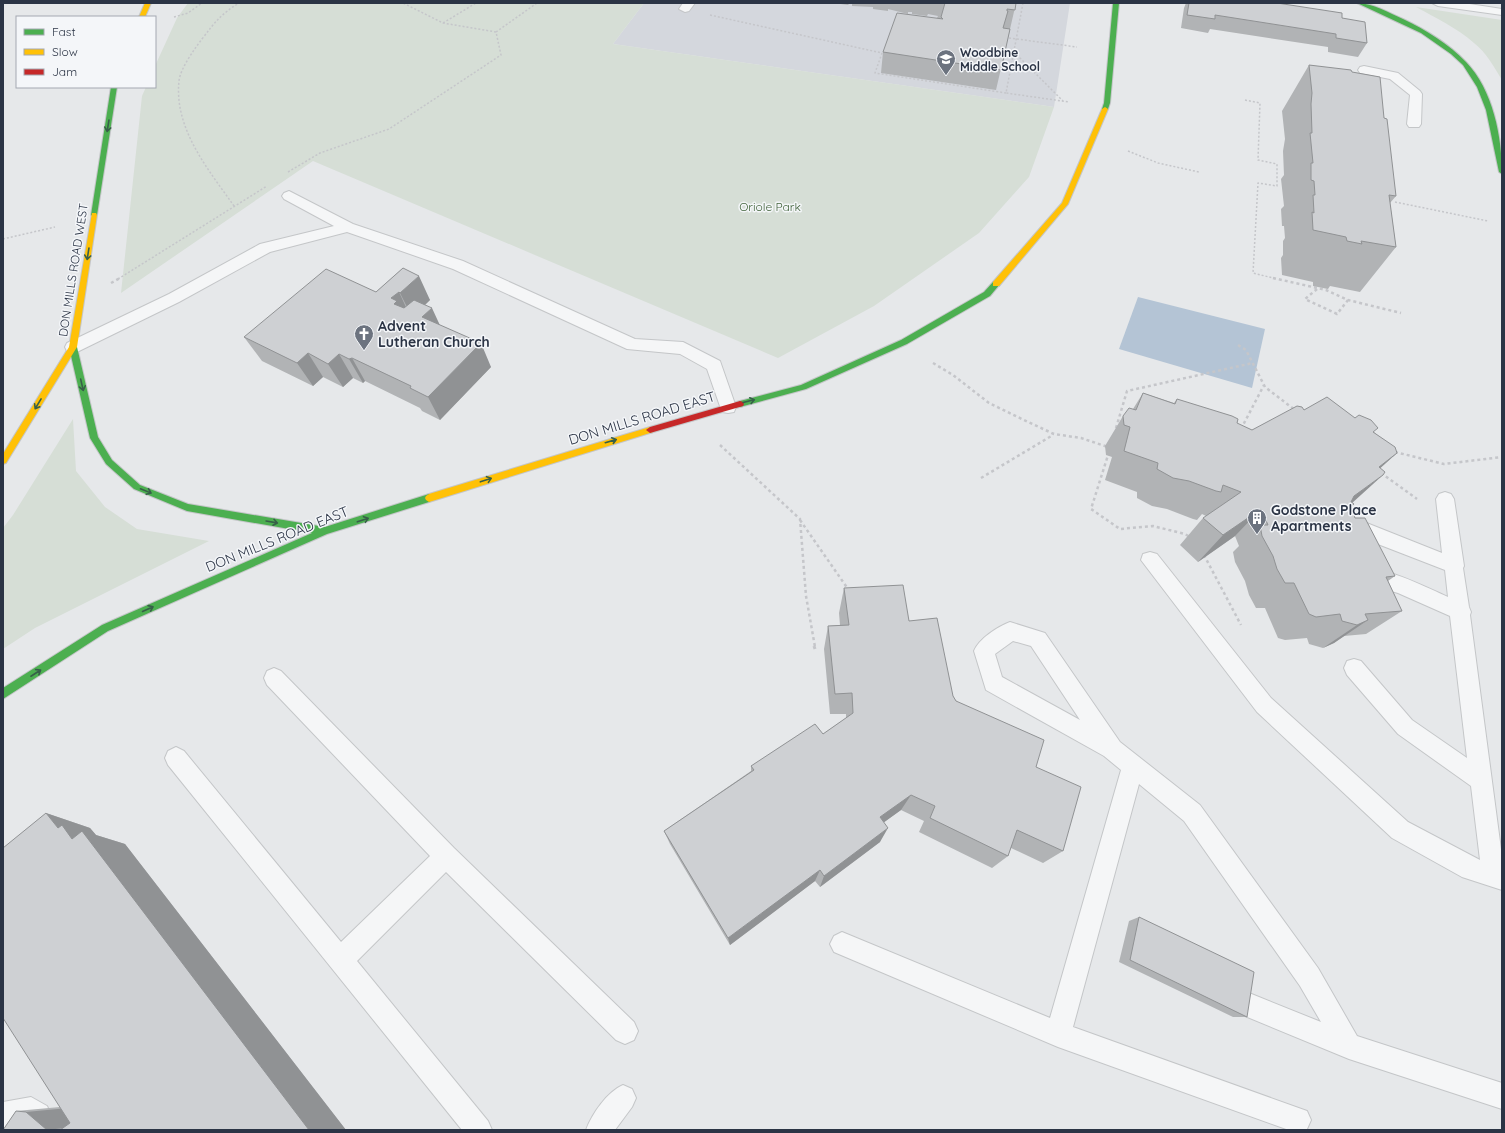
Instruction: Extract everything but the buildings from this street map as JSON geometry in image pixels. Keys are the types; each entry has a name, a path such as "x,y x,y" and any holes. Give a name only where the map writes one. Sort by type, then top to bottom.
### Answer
{"main road":[{"path":"142,16 148,3"},
{"name":"DON MILLS ROAD EAST","path":"3,694 106,628 325,531 574,452 728,407 803,387 904,342 987,294 1065,204 1107,103 1116,3"},
{"path":"1360,3 1388,13 1415,26 1440,44 1474,74 1493,126 1502,172"},
{"name":"DON MILLS ROAD WEST","path":"3,461 73,347 114,88"},
{"path":"73,347 94,438 109,462 137,487 187,507 325,531"}],"lane":[{"path":"1438,3 1502,12"},
{"path":"1364,70 1394,76 1416,94 1414,124"},
{"path":"289,196 348,227 458,265 633,345 683,348 714,365 728,407"},
{"path":"73,347 174,298 265,248 348,227"},
{"path":"1150,560 1264,705 1400,830 1470,869 1498,877 1482,781 1445,499"},
{"path":"1359,528 1455,566"},
{"path":"1359,573 1401,585 1461,612"},
{"path":"1112,749 1038,639 1010,631 984,651 993,683 1112,749 1192,813 1309,977 1350,1046"},
{"path":"1354,668 1405,727 1482,781"},
{"path":"274,678 446,856 624,1031"},
{"path":"176,758 479,1130"},
{"path":"1058,1034 1133,766"},
{"path":"340,960 446,856"},
{"path":"842,944 1058,1034 1298,1120"},
{"path":"1249,1005 1350,1046 1502,1096"},
{"path":"599,1130 623,1098"},
{"path":"3,1116 31,1110 56,1126"}],"path":[{"path":"174,17 188,13 202,3"},
{"path":"234,206 197,152 181,119 179,80 194,49 223,13 239,3"},
{"path":"403,3 443,23 496,32 537,3"},
{"path":"443,23 451,16 476,3"},
{"path":"1006,93 1023,3"},
{"path":"687,6 882,53 875,73 1069,102"},
{"path":"283,176 320,153 388,129 501,55 496,32"},
{"path":"1009,38 1077,47"},
{"path":"1014,52 1063,101"},
{"path":"1245,100 1260,103 1258,160 1277,164 1277,186 1258,183 1253,273 1318,289 1348,300 1401,313"},
{"path":"1128,151 1158,163 1199,172"},
{"path":"80,302 271,183"},
{"path":"1395,202 1488,221"},
{"path":"3,238 56,227"},
{"path":"1318,289 1305,299 1337,314 1348,300"},
{"path":"1238,345 1246,350 1264,385 1297,411"},
{"path":"934,363 953,375 989,403 1028,422"},
{"path":"1114,434 1127,391 1253,363"},
{"path":"1238,434 1264,385"},
{"path":"981,478 1054,434"},
{"path":"720,445 800,519 850,591"},
{"path":"1392,451 1444,464 1502,457"},
{"path":"1379,472 1449,522"},
{"path":"800,519 806,596 815,649"}],"shaded area":[{"name":"Woodbine Middle School","path":"644,3 1070,3 1054,107 613,44"}],"green space":[{"name":"Oriole Park","path":"188,3 644,3 613,44 1054,107 1029,177 979,233 874,306 778,358 313,161 121,293 142,96 146,88 156,88 156,64 177,18"},
{"path":"1416,7 1502,20 1502,80 1490,60 1478,47 1453,28"},
{"path":"73,419 76,471 105,507 137,529 209,541 35,628 3,649 3,528 13,515"}],"water":[{"path":"1138,297 1265,329 1252,388 1119,349"}],"traffic: fast":[{"path":"1105,109 1107,103 1116,3"},
{"path":"1360,3 1374,8 1423,32 1453,52 1465,64 1480,87 1489,110 1502,172"},
{"path":"94,215 114,88"},
{"path":"740,404 803,387 904,342 987,294 996,284"},
{"path":"73,347 94,438 109,462 137,487 187,507 325,531"},
{"path":"3,694 105,628 325,531 429,498"}],"traffic: slow":[{"path":"142,16 148,3"},
{"path":"996,284 1065,204 1105,109"},
{"path":"3,461 73,347 94,215"},
{"path":"429,498 650,430"}],"traffic: jam":[{"path":"650,430 740,404"}],"place":[{"name":"Woodbine Middle School","path":"946,76"},
{"name":"Advent Lutheran Church","path":"364,351"},
{"name":"Godstone Place Apartments","path":"1257,535"}]}
